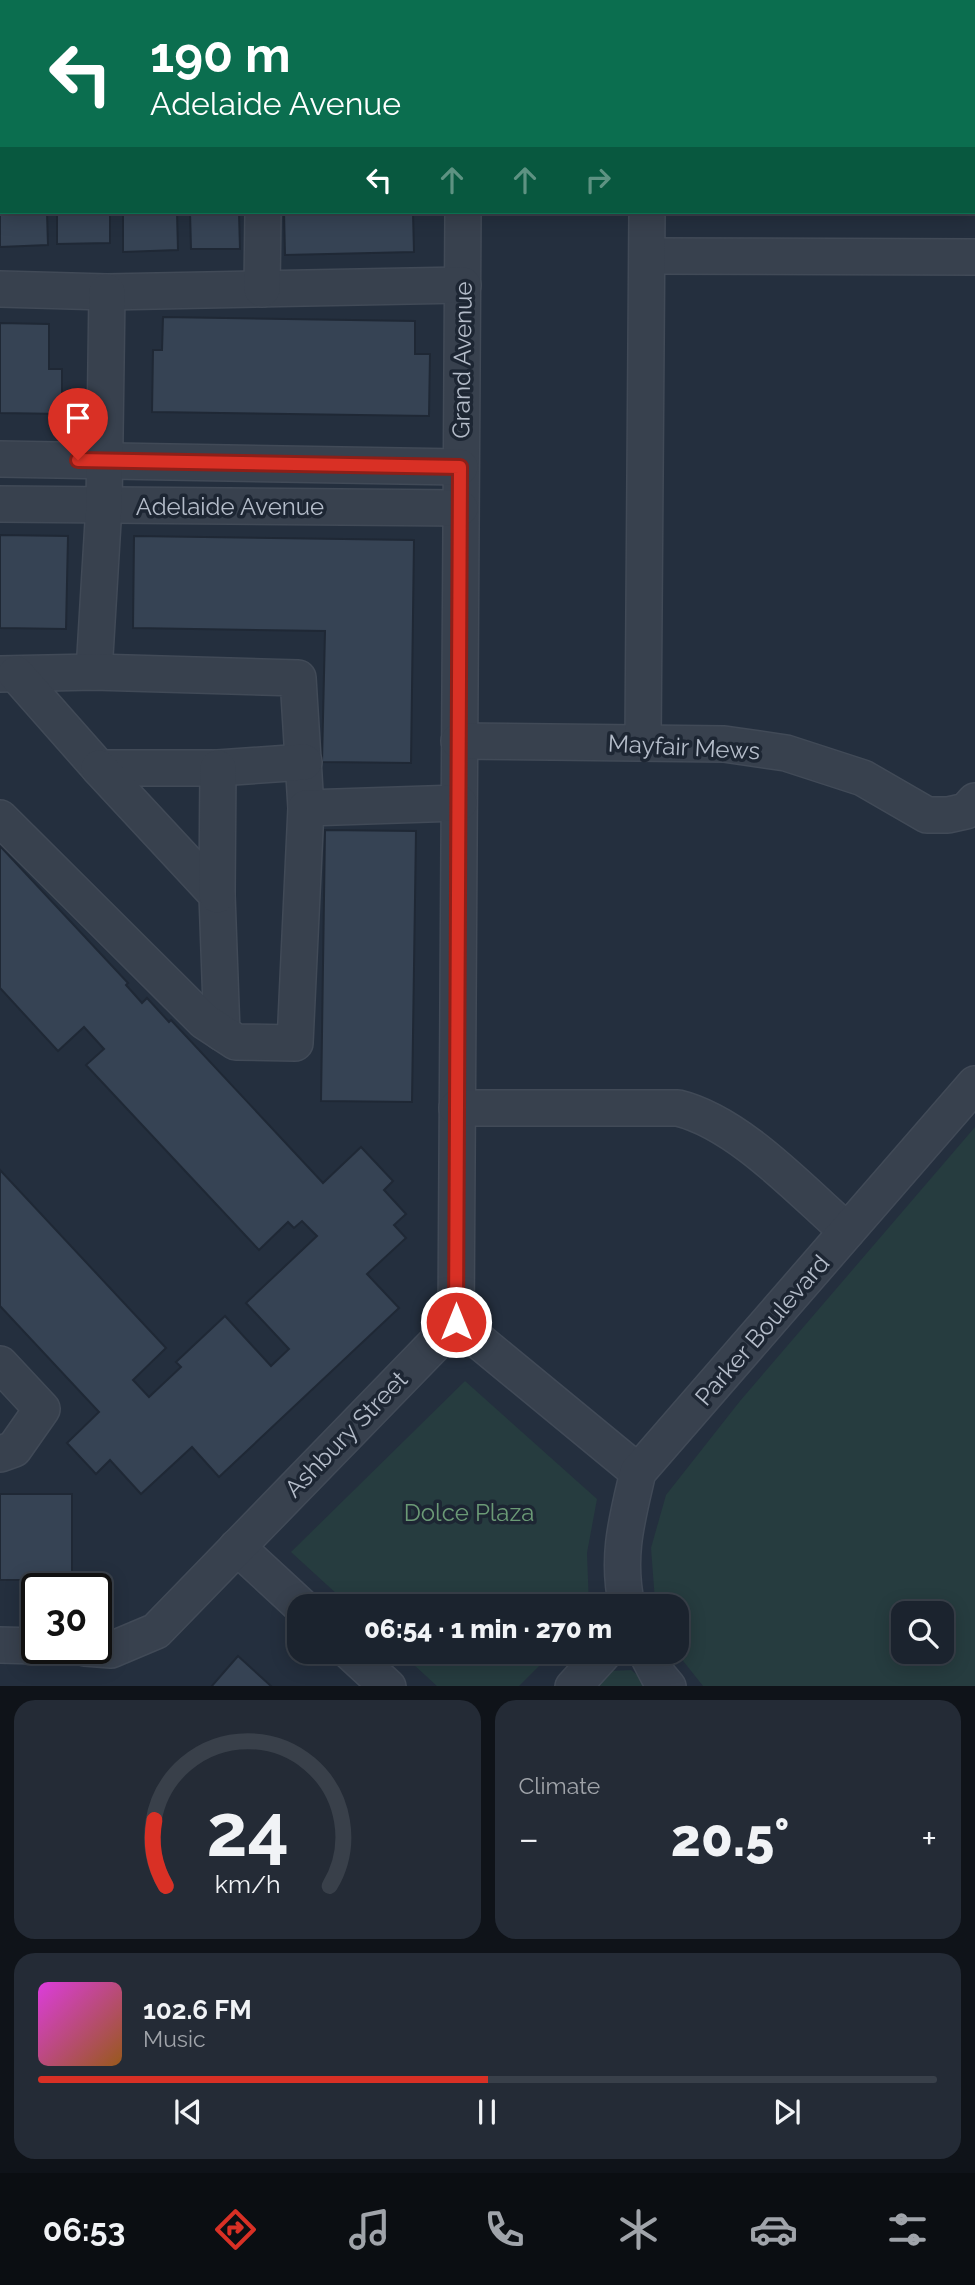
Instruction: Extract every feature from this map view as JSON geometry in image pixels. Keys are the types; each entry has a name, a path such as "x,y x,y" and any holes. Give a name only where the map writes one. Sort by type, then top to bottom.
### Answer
{"street":[{"path":"262,289 263,214"},
{"name":"Grand Avenue","path":"456,1322 463,214"},
{"path":"643,743 647,214"},
{"path":"648,256 975,257"},
{"path":"0,289 107,292 463,285"},
{"path":"94,672 104,505 107,292"},
{"name":"Adelaide Avenue","path":"0,459 460,467"},
{"name":"Adelaide Avenue","path":"0,504 460,508"},
{"path":"0,818 204,1021 236,1042 295,1043 306,808 298,678 94,672 8,674"},
{"path":"8,674 217,895"},
{"name":"Mayfair Mews","path":"459,741 724,744 786,753 863,778 927,815 948,815 966,810 975,801"},
{"path":"99,768 218,768 304,762"},
{"path":"218,768 217,895 222,1033"},
{"path":"306,808 459,803"},
{"name":"Parker Boulevard","path":"624,1594 622,1537 638,1472 975,1084"},
{"path":"457,1108 678,1108 697,1112 716,1121 760,1154 847,1231"},
{"path":"456,1322 638,1472"},
{"name":"Ashbury Street","path":"112,1650 156,1632 456,1322"},
{"path":"0,1364 42,1409 13,1449 0,1454"},
{"path":"237,1547 288,1594"},
{"path":"0,1645 21,1646"},
{"path":"364,1664 388,1686"},
{"path":"573,1686 594,1664"},
{"path":"652,1664 668,1686"}],"green space":[{"path":"975,1127 975,1686 703,1686 686,1664 689,1664 689,1594 654,1594 651,1548 666,1495 740,1401"},
{"name":"Dolce Plaza","path":"465,1381 597,1499 587,1553 589,1594 337,1594 291,1552"},
{"path":"413,1664 541,1664 519,1686 437,1686"},
{"path":"631,1670 648,1686 596,1686 610,1671"}],"building":[{"path":"0,214 47,214 48,245 0,247"},
{"path":"57,214 110,214 110,243 57,244"},
{"path":"123,214 177,214 178,250 123,252"},
{"path":"190,214 239,214 240,249 191,249"},
{"path":"284,214 413,214 414,252 285,255"},
{"path":"163,317 415,321 415,354 430,354 429,416 152,412 153,350 162,350"},
{"path":"0,323 49,324 49,369 62,369 62,414 0,413"},
{"path":"0,535 68,536 66,629 0,628"},
{"path":"134,536 414,540 411,763 322,762 325,631 133,628"},
{"path":"325,830 416,831 412,1102 321,1101"},
{"path":"0,846 128,983 126,985 142,1003 147,998 169,1022 171,1020 323,1183 361,1147 393,1181 384,1190 406,1214 394,1225 406,1238 367,1274 399,1308 219,1477 192,1447 141,1494 110,1460 96,1474 67,1443 99,1412 0,1306 0,1170 166,1348 133,1380 149,1397 181,1367 176,1362 225,1316 271,1366 289,1349 246,1303 317,1236 302,1221 294,1228 288,1222 259,1250 86,1065 104,1049 84,1027 58,1051 0,988"},
{"path":"0,1494 72,1494 72,1573 21,1573 21,1580 0,1580"},
{"path":"238,1656 271,1686 212,1686"}],"route":[{"path":"78,460 460,467 456,1322"}]}
